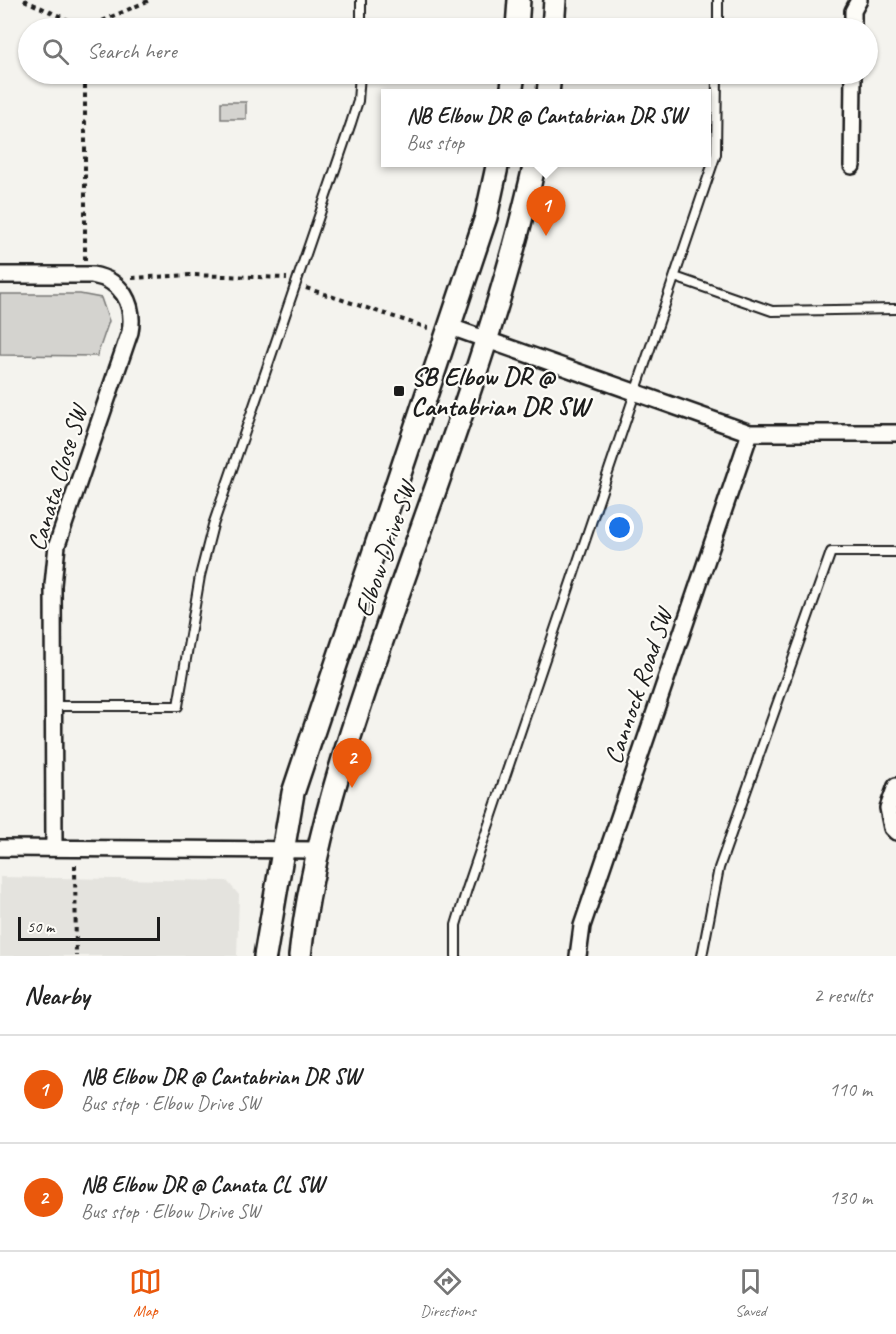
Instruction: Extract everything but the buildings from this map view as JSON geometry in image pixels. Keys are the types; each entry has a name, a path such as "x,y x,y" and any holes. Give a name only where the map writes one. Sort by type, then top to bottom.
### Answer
{"street":[{"path":"518,18 519,0"},
{"path":"554,18 555,0"},
{"path":"853,18 853,11 859,0"},
{"path":"852,166 853,84"},
{"name":"Elbow Drive SW","path":"266,956 289,810 438,327 486,217 497,167"},
{"name":"Elbow Drive SW","path":"300,956 307,900 328,803 485,340 518,237 534,167"},
{"path":"0,275 85,275 109,279"},
{"name":"Canata Close SW","path":"54,848 53,585 57,545 132,321 126,295 109,279"},
{"path":"438,327 485,340 750,433 896,433"},
{"name":"Cannock Road SW","path":"578,956 582,926 750,433"},
{"path":"896,786 888,808 892,828 896,832"},
{"path":"0,848 318,850"}],"lane":[{"path":"361,0 361,18"},
{"path":"718,0 718,18"},
{"path":"52,706 178,706 200,576 213,525 358,100 359,84"},
{"path":"456,956 456,925 467,889 716,154 717,84"},
{"path":"675,277 772,311 896,309"},
{"path":"702,956 719,868 831,552 896,552"}],"path":[{"path":"24,0 64,18"},
{"path":"109,18 150,0"},
{"path":"85,84 85,275"},
{"path":"109,279 191,275 289,278 296,284 438,327"},
{"path":"75,864 76,956"}],"shaded area":[{"path":"221,102 246,102 246,119 221,119"},
{"path":"0,294 80,294 101,298 109,321 97,356 0,355"},
{"path":"0,877 227,881 239,895 237,956 0,956"}],"place":[{"name":"NB Elbow DR @ Cantabrian DR SW","path":"546,236"},
{"name":"SB Elbow DR @ Cantabrian DR SW","path":"399,391"},
{"name":"NB Elbow DR @ Canata CL SW","path":"352,788"}]}
